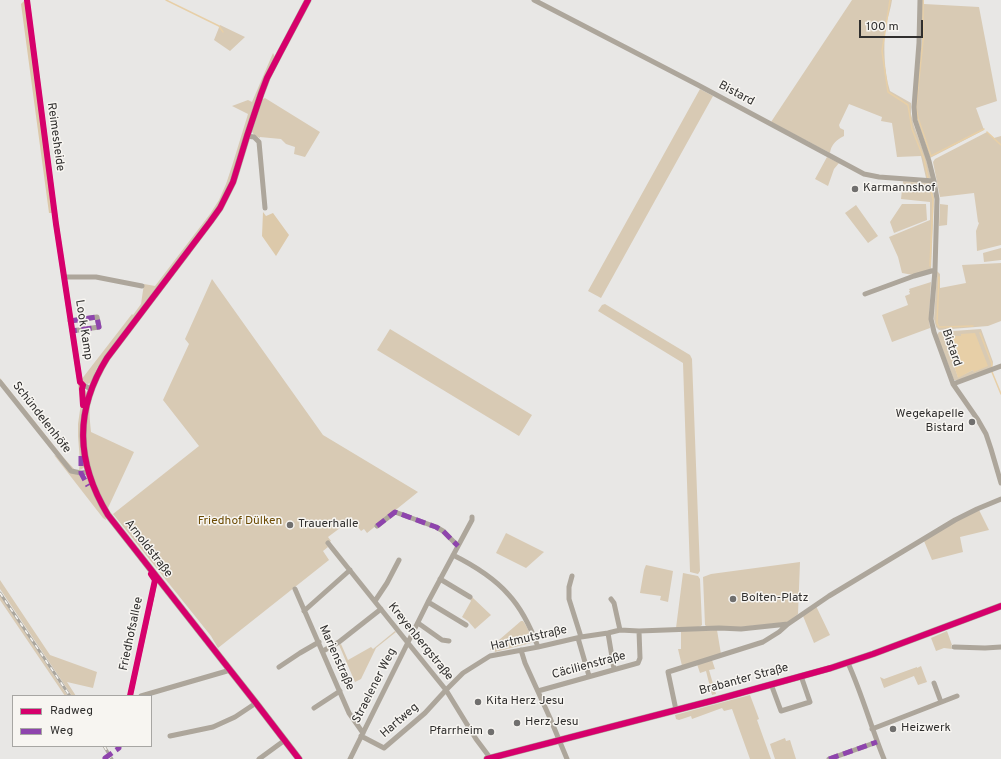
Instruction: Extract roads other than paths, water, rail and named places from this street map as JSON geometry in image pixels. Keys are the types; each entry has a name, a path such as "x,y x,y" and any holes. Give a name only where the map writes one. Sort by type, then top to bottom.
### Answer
{"street":[{"name":"Reimesheide","path":"27,0 64,277"},
{"name":"Arnoldstraße","path":"299,759 108,515 97,497 88,472 84,456 83,428 91,389 98,372 130,326 192,247 220,208 233,182 261,94 276,59 308,0"},
{"name":"Bistard","path":"534,0 698,85 864,174 879,177 934,180"},
{"name":"Bistard","path":"920,0 919,43 914,107 915,120 929,161 937,199 935,270 931,319 952,384 978,420 986,434 1001,483"},
{"path":"247,136 254,137 259,142 265,208"},
{"path":"865,294 935,270"},
{"path":"64,277 96,277 142,286"},
{"name":"Look Kamp","path":"64,277 80,382 91,389"},
{"name":"Look Kamp","path":"70,321 97,317 99,327 72,331"},
{"name":"Bistard","path":"952,384 1001,366"},
{"name":"Schündelenhöfe","path":"0,382 71,471 81,473 88,472"},
{"path":"676,710 668,672 763,642 829,596 956,520 1001,499"},
{"path":"377,526 395,512 436,527 458,546"},
{"name":"Straelener Weg","path":"350,759 428,602 472,520 472,517"},
{"name":"Kreyenbergstraße","path":"328,543 446,690 489,759"},
{"path":"452,555 490,577 508,594 524,617 538,647"},
{"path":"375,601 387,583 399,560"},
{"path":"304,611 350,570"},
{"path":"572,576 569,587 569,599 580,637"},
{"name":"Friedhofsallee","path":"130,695 156,577"},
{"path":"440,579 470,597"},
{"name":"Marienstraße","path":"295,589 350,714 362,734"},
{"path":"611,599 614,603 620,630"},
{"path":"428,602 466,625"},
{"name":"Brabanter Straße","path":"489,759 848,663 1001,606"},
{"path":"323,651 339,642 381,609"},
{"path":"418,622 442,640 449,641"},
{"name":"Hartmutstraße","path":"446,690 463,673 490,656 580,637 620,630 741,629 788,624"},
{"name":"Cäcilienstraße","path":"538,691 638,663 640,658 639,631"},
{"path":"608,633 614,669"},
{"name":"Hartmutstraße","path":"580,637 589,676"},
{"path":"279,667 319,642"},
{"path":"954,647 1001,647"},
{"path":"521,650 525,663 567,759"},
{"path":"848,663 884,759"},
{"path":"144,695 230,670"},
{"path":"772,684 781,711 810,702 801,676"},
{"path":"934,683 941,702"},
{"name":"Hartweg","path":"362,734 384,748 425,714 446,690"},
{"path":"314,708 340,691"},
{"path":"872,728 958,696"},
{"path":"170,736 213,727 234,717 256,703"},
{"path":"259,759 285,740"},
{"path":"829,759 877,742"}],"waterway":[{"path":"166,0 219,26 223,32"},
{"path":"890,0 882,51 888,92 908,105 912,129 924,159 928,178"},
{"path":"923,0 923,41 916,108 931,156 984,129"},
{"path":"987,132 1001,145"},
{"path":"929,184 933,199 930,266"},
{"path":"939,277 937,323 939,327 973,326"},
{"path":"980,333 992,364 991,369"},
{"path":"992,372 1001,394"}],"railway":[{"path":"0,593 69,695"},
{"path":"105,747 112,759"}],"place":[{"name":"Karmannshof","path":"855,189"},
{"name":"Wegekapelle Bistard","path":"972,422"},
{"name":"Trauerhalle","path":"290,525"},
{"name":"Bolten-Platz","path":"733,599"},
{"name":"Kita Herz Jesu","path":"478,702"},
{"name":"Herz Jesu","path":"517,723"},
{"name":"Heizwerk","path":"893,729"},
{"name":"Pfarrheim","path":"491,732"}],"park label":[{"name":"Friedhof Dülken","path":"240,522"}]}
